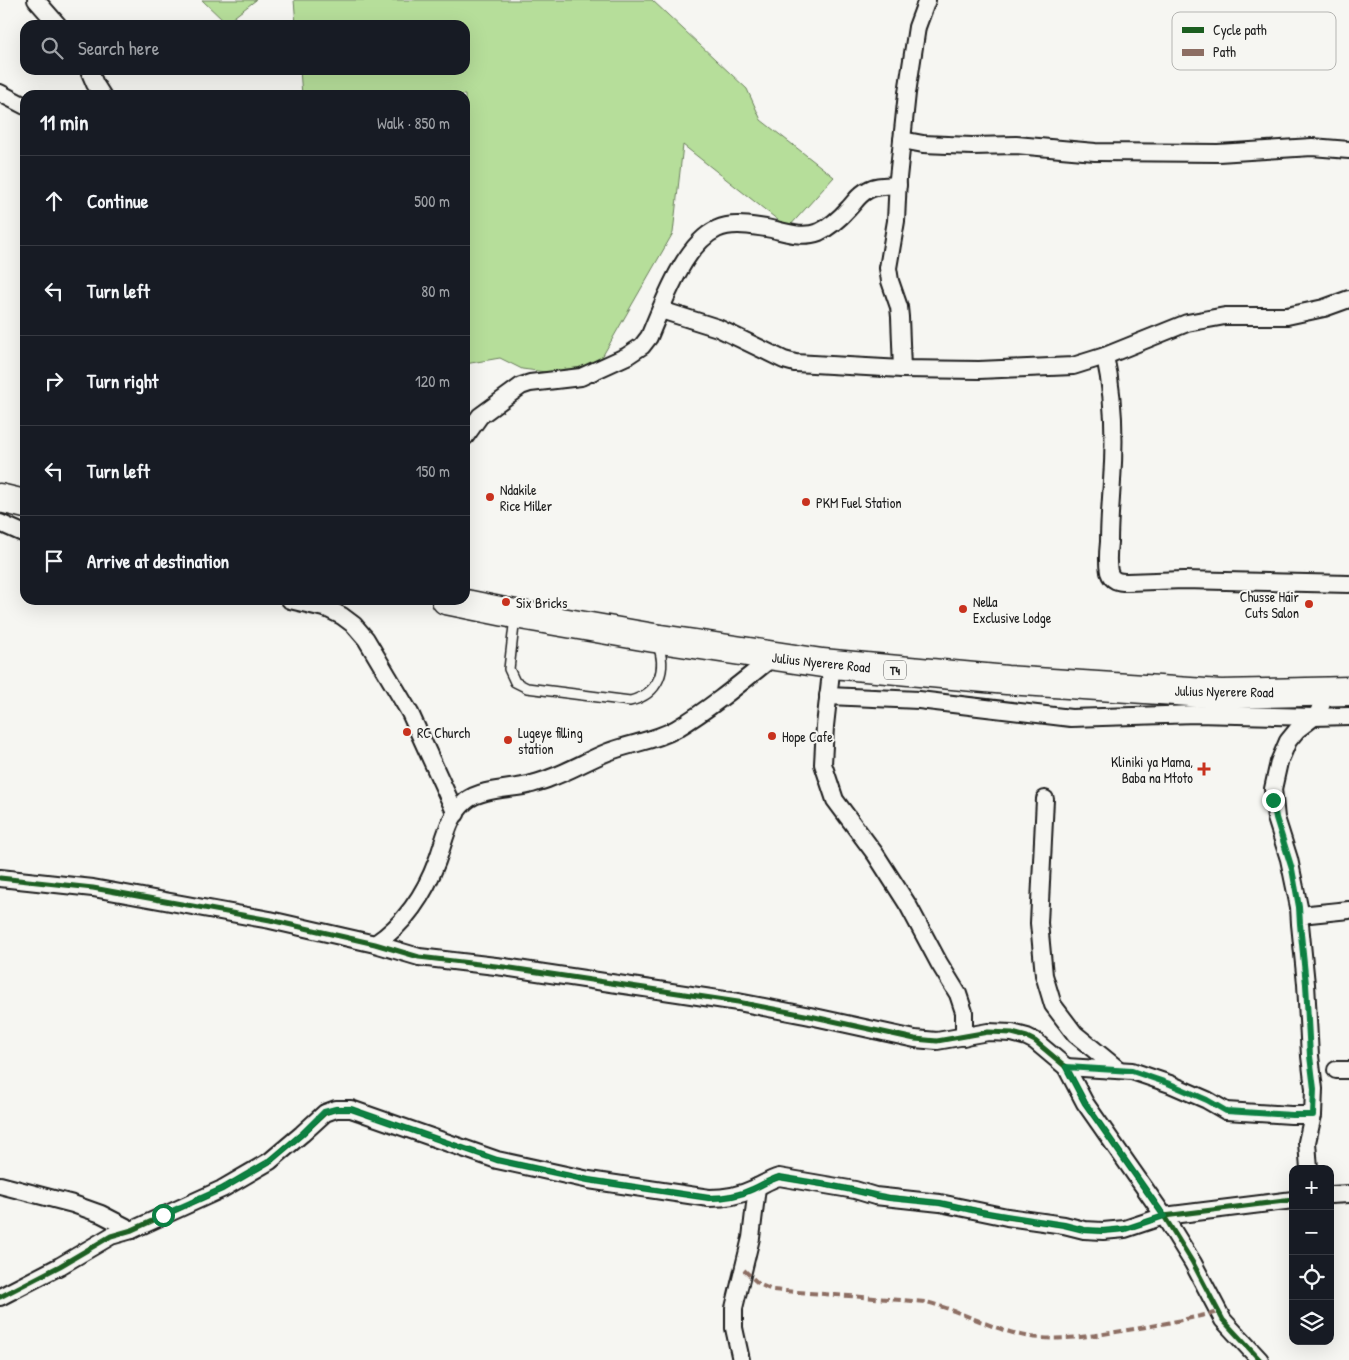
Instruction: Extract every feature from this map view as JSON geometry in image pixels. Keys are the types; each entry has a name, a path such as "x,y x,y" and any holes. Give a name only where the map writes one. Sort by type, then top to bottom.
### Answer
{"highway":[{"path":"0,498 20,503"},
{"name":"Julius Nyerere Road","path":"470,605 654,638 773,657 832,663 1007,680 1221,694 1338,691"}],"street":[{"path":"36,0 54,20"},
{"path":"902,369 900,317 888,272 896,221 907,93 918,27 927,0"},
{"path":"91,75 99,90"},
{"path":"0,93 20,103"},
{"path":"902,140 923,144 1016,145 1095,152 1218,153 1312,147 1349,150"},
{"path":"470,430 480,416 530,382 581,377 627,356 642,346 649,336 681,265 702,238 718,228 748,226 795,235 807,235 828,227 861,194 868,190 898,184"},
{"path":"661,310 718,328 767,353 795,363 902,369 979,370 1073,366 1206,318 1225,316 1288,316 1324,308 1349,299"},
{"path":"1105,356 1111,380 1114,409 1108,557 1109,571 1112,578 1118,582 1184,580 1349,584"},
{"path":"0,523 20,532"},
{"path":"311,605 328,609 342,616 354,625 366,639 410,713 456,814"},
{"path":"375,944 390,934 420,897 437,862 448,828 467,800 478,795 549,779 609,751 667,734 708,708 773,657"},
{"path":"832,663 823,764 835,800 876,854 908,905 958,994 964,1012 964,1037"},
{"path":"1309,1165 1307,1142 1313,1115 1314,1089 1300,915 1292,869 1276,818 1273,789 1279,762 1288,741 1338,691"},
{"path":"828,696 919,700 1071,718 1196,714 1349,716"},
{"path":"1045,799 1039,923 1044,975 1053,1005 1075,1034 1119,1070"},
{"path":"0,878 93,888 270,920 375,944 426,958 504,967 738,1002 915,1040 937,1041 988,1032 1000,1032 1027,1037 1066,1067 1085,1103 1164,1216 1193,1263 1223,1320 1260,1360"},
{"path":"1300,915 1349,910"},
{"path":"1066,1067 1132,1071 1170,1084 1207,1100 1226,1111 1313,1115"},
{"path":"0,1297 112,1236 132,1230 222,1189 270,1161 302,1134 324,1112 336,1109 351,1109 497,1160 588,1180 709,1198 726,1198 779,1177 855,1190 875,1196 940,1203 1084,1230 1103,1231 1125,1229 1164,1216 1289,1200"},
{"path":"0,1185 101,1214 132,1230"},
{"path":"742,1360 734,1328 734,1308 747,1257 757,1187"},
{"path":"1334,1196 1349,1194"}],"lane":[{"path":"515,614 509,669 515,682 527,688 630,701 639,699 656,686 659,677 662,656 654,638"}],"green space":[{"path":"202,0 256,0 230,20 223,20"},
{"path":"294,0 652,0 747,89 761,120 834,177 788,228 683,145 673,233 602,357 569,375 522,369 500,358 470,363 470,90 302,90 300,75 470,75 470,20 296,20"}],"marked path":[{"path":"744,1270 759,1284 772,1290 926,1302 953,1310 1004,1330 1042,1338 1099,1335 1219,1312"}],"cycle path":[{"path":"0,878 93,888 270,920 375,944 419,957 504,967 738,1002 915,1039 937,1041 988,1032 1012,1033 1027,1037 1035,1041 1066,1067 1085,1103 1164,1216 1193,1263 1223,1320 1260,1360"},
{"path":"0,1297 60,1266 111,1236 132,1230 222,1189 270,1161 325,1113 336,1109 351,1109 497,1160 589,1180 709,1198 726,1197 742,1193 779,1177 855,1190 875,1196 940,1203 1007,1217 1064,1225 1084,1230 1103,1231 1125,1229 1164,1216 1289,1200"}],"place":[{"name":"Ndakile Rice Miller","path":"490,497"},
{"name":"PKM Fuel Station","path":"806,502"},
{"name":"Six Bricks","path":"506,602"},
{"name":"Chusse Hair Cuts Salon","path":"1309,604"},
{"name":"Nella Exclusive Lodge","path":"963,609"},
{"name":"RC Church","path":"407,732"},
{"name":"Hope Cafe","path":"772,736"},
{"name":"Lugeye filling station","path":"508,740"},
{"name":"Kliniki ya Mama, Baba na Mtoto","path":"1204,769"}],"route":[{"path":"163,1215 222,1189 270,1161 302,1134 324,1112 336,1109 351,1109 497,1160 588,1180 709,1198 726,1198 752,1190 771,1179 779,1177 855,1190 875,1196 940,1203 1084,1230 1125,1229 1164,1216 1085,1103 1066,1067 1132,1071 1170,1084 1207,1100 1226,1111 1313,1115 1314,1089 1299,907 1292,869 1276,818 1273,800"}]}
